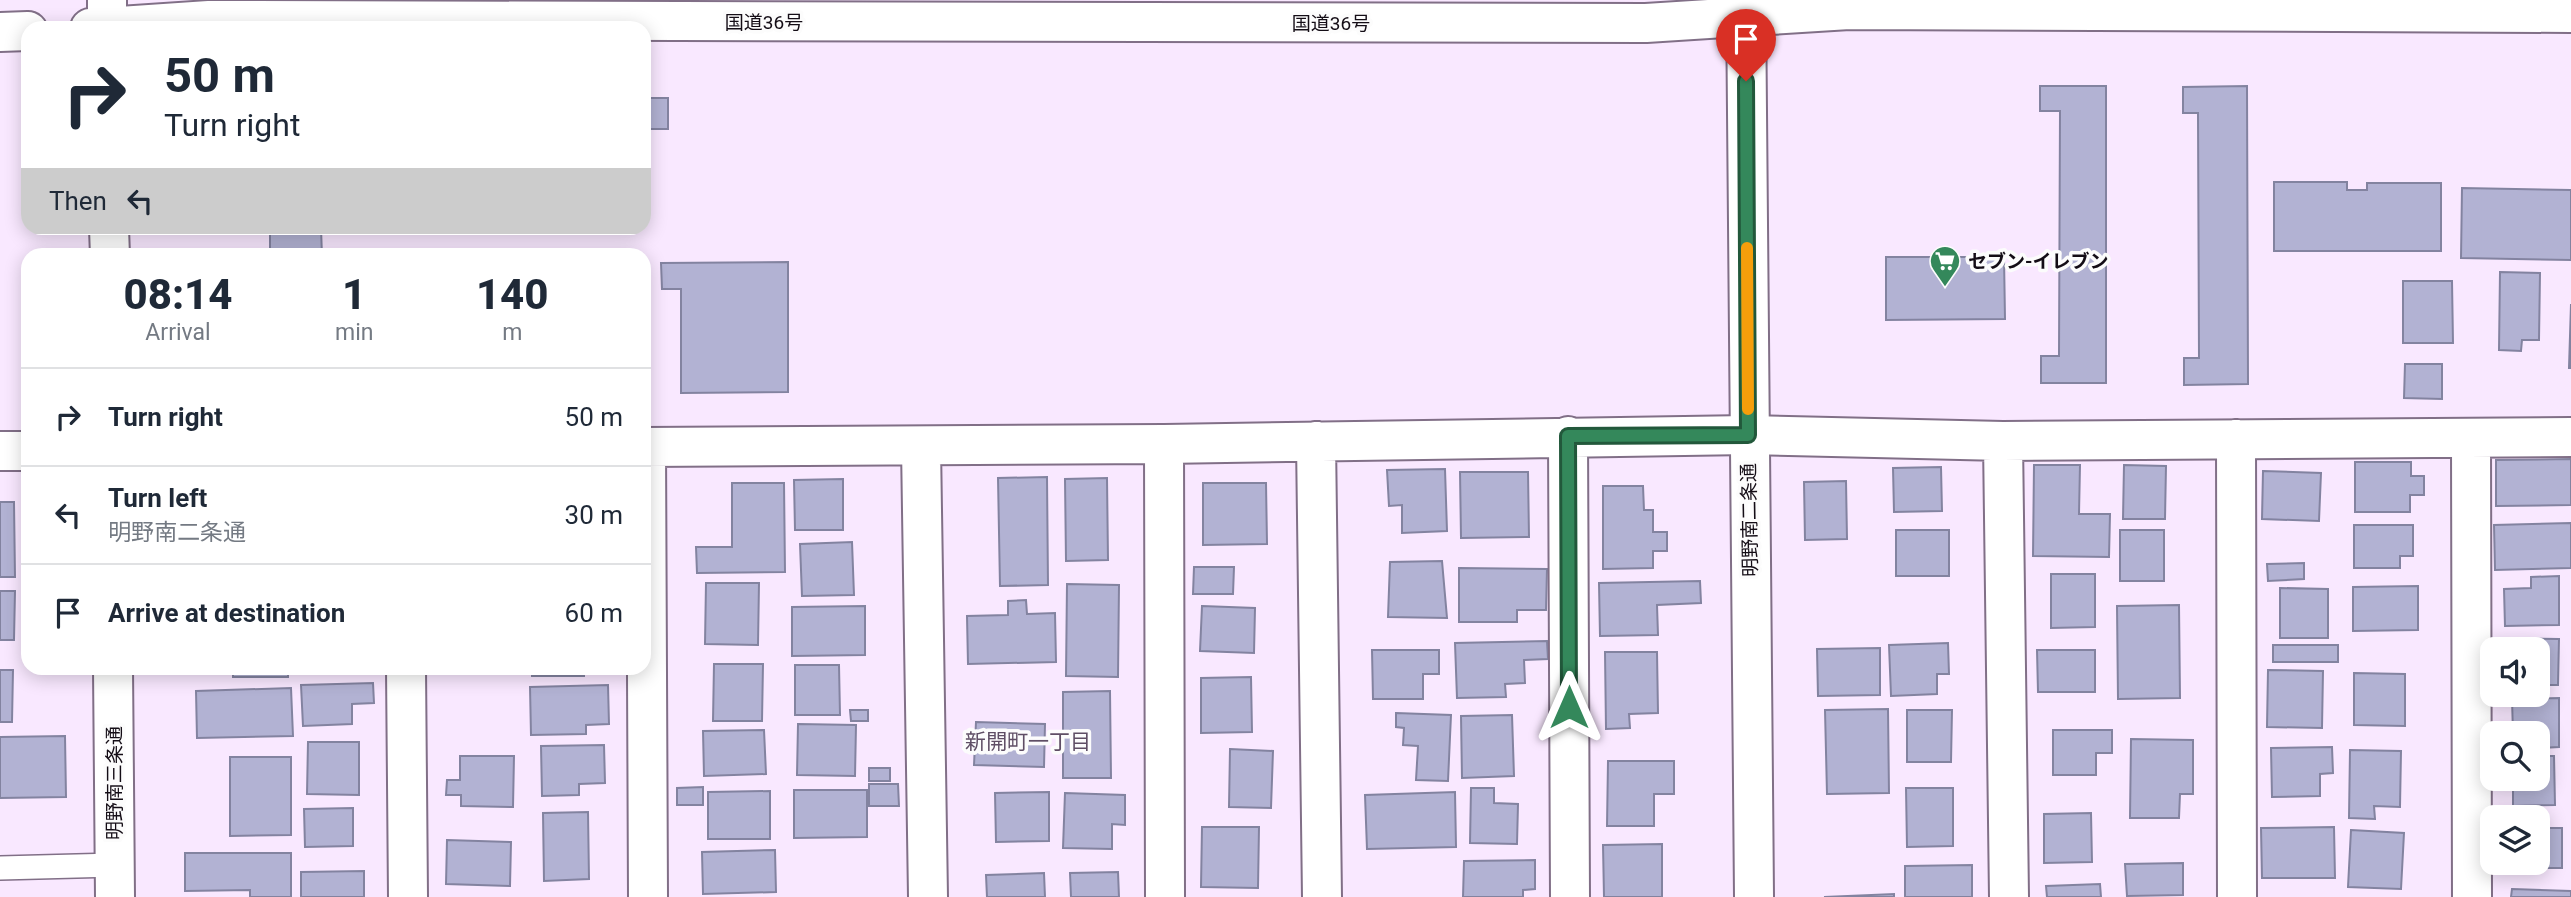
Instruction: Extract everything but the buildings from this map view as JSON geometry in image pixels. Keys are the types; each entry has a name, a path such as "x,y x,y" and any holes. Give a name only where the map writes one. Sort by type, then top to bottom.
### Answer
{"main road":[{"path":"107,0 107,21"},
{"name":"国道36号","path":"208,21 1646,23 1745,8 2571,13"},
{"name":"明野南二条通","path":"1745,8 1754,897"},
{"path":"0,32 21,31"},
{"path":"651,447 1164,444 1568,436 1748,435 2003,441 2471,439 2571,436"},
{"path":"1568,436 1570,897"},
{"path":"2236,439 2237,897"},
{"path":"2471,439 2472,897"},
{"path":"1315,441 1322,897"},
{"path":"2003,441 2009,897"},
{"path":"1164,444 1165,897"},
{"path":"921,446 928,897"},
{"path":"0,451 21,451"},
{"name":"明野南三条通","path":"113,675 115,881"},
{"path":"406,675 408,897"},
{"path":"647,675 648,897"}],"lane":[{"path":"0,868 115,881"}],"slow traffic":[{"path":"1747,248 1748,409"}],"place":[{"name":"セブン-イレブン","path":"1945,288"}],"district":[{"name":"新開町一丁目","path":"1028,742"}],"route":[{"path":"1569,707 1568,436 1748,435 1746,81"}]}
